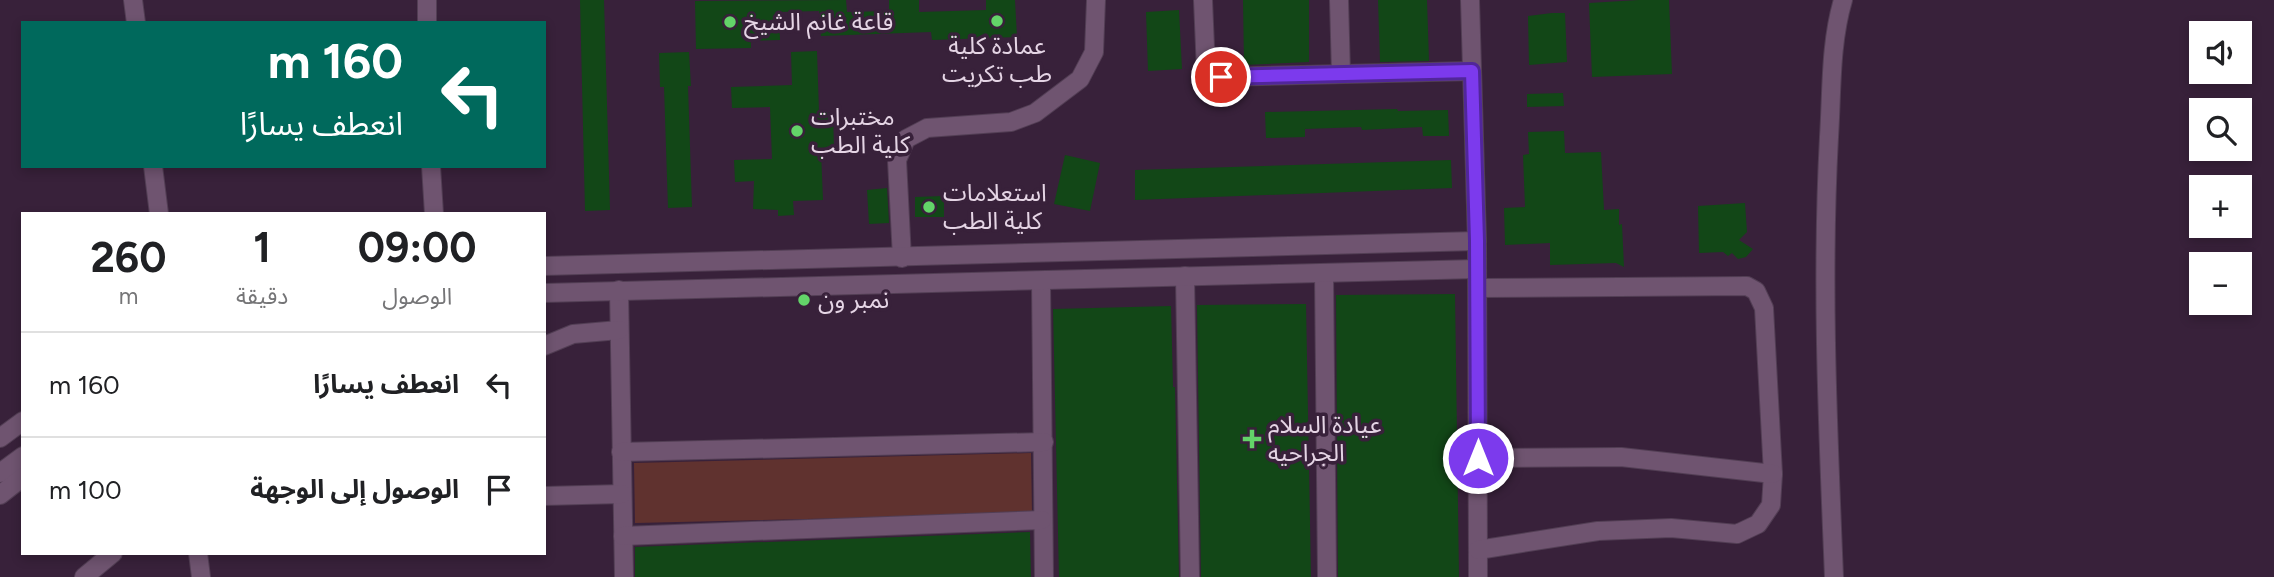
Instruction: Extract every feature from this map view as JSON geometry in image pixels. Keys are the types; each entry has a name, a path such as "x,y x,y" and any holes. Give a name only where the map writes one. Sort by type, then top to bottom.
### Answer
{"street":[{"path":"133,0 135,21"},
{"path":"427,0 427,21"},
{"path":"902,258 897,160 906,139 927,128 1011,122 1035,113 1080,79 1094,52 1096,0"},
{"path":"1203,0 1206,71 1221,77 1472,71"},
{"path":"1339,0 1341,74"},
{"path":"1470,0 1478,288 1478,577"},
{"path":"1834,577 1825,337 1828,163 1836,24 1843,0"},
{"path":"153,168 159,212"},
{"path":"431,168 434,212"},
{"path":"546,266 1477,241"},
{"path":"825,259 825,285"},
{"path":"546,293 1477,269"},
{"path":"1324,274 1327,577"},
{"path":"1185,276 1190,577"},
{"path":"1041,281 1044,577"},
{"path":"1478,288 1747,286 1756,291 1765,308 1773,474 1771,505 1758,524 1737,534 1671,528 1598,531 1478,550"},
{"path":"619,290 624,577"},
{"path":"546,345 573,334 619,330"},
{"path":"0,438 20,428"},
{"path":"621,452 1044,442"},
{"path":"0,473 21,457"},
{"path":"1478,458 1621,457 1773,474"},
{"path":"0,495 21,479"},
{"path":"546,496 622,494"},
{"path":"623,536 1042,520"},
{"path":"83,577 110,555"},
{"path":"198,555 201,577"}],"shaded area":[{"path":"1031,453 1032,514 635,523 634,463"}],"building":[{"path":"580,0 604,0 610,210 585,211"},
{"path":"846,0 847,12 889,11 889,0 919,0 919,12 986,10 986,0 1015,0 1017,37 932,40 931,32 821,36 819,11 779,12 780,40 751,41 751,48 696,49 695,1"},
{"path":"1243,0 1309,0 1309,62 1244,65"},
{"path":"1378,0 1427,0 1429,61 1380,62"},
{"path":"1669,0 1672,74 1592,77 1589,3"},
{"path":"1179,10 1182,69 1148,71 1146,12"},
{"path":"1565,13 1567,62 1529,65 1528,16"},
{"path":"817,51 819,112 833,112 834,151 821,151 823,200 793,201 794,215 778,216 778,210 753,209 754,181 735,182 734,160 772,159 770,107 732,108 731,87 792,85 791,52"},
{"path":"689,52 692,207 668,208 664,87 660,87 659,53"},
{"path":"1563,93 1564,106 1527,107 1527,94"},
{"path":"1448,110 1449,136 1423,136 1422,127 1362,130 1361,127 1305,129 1305,137 1266,138 1265,112"},
{"path":"1564,131 1565,153 1601,152 1604,210 1619,209 1624,267 1616,263 1550,265 1550,243 1505,245 1504,208 1525,207 1523,155 1529,154 1528,132"},
{"path":"1065,155 1100,163 1090,211 1054,204"},
{"path":"1451,160 1452,188 1135,200 1135,170"},
{"path":"887,188 889,223 869,224 867,190"},
{"path":"944,196 944,217 915,217 915,197"},
{"path":"1745,203 1747,232 1739,240 1753,249 1746,257 1738,259 1732,253 1728,256 1723,252 1699,253 1698,206"},
{"path":"1455,294 1459,577 1338,577 1336,295"},
{"path":"1306,304 1311,577 1201,577 1197,305"},
{"path":"1171,306 1179,577 1059,577 1053,309"},
{"path":"1030,532 1031,577 635,577 635,547"}],"place":[{"name":"عمادة كلية طب تكريت","path":"997,21"},
{"name":"قاعة غانم الشيخ","path":"730,22"},
{"name":"مختبرات كلية الطب","path":"797,131"},
{"name":"استعلامات كلية الطب","path":"929,207"},
{"name":"نمبر ون","path":"804,300"},
{"name":"عيادة السلام الجراحيه","path":"1252,439"}],"route":[{"path":"1221,77 1472,71 1477,241 1478,458"}]}
